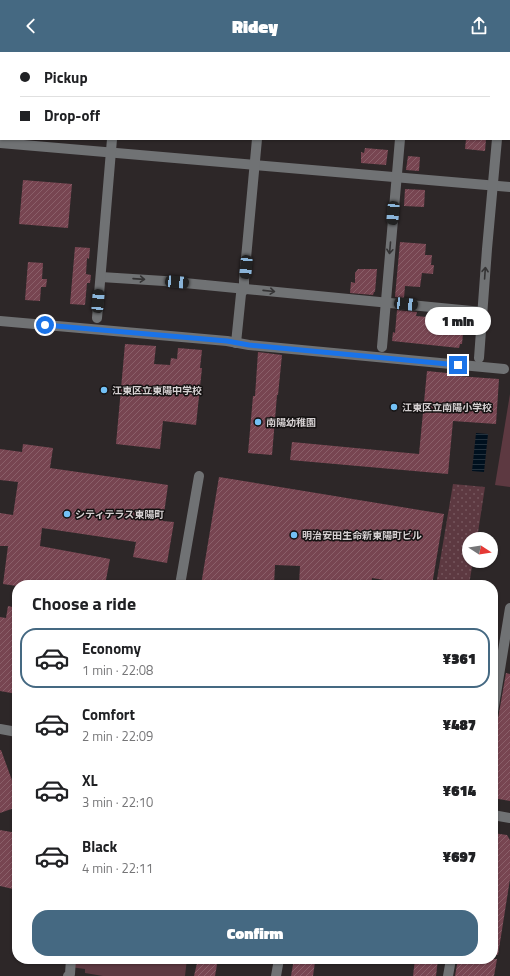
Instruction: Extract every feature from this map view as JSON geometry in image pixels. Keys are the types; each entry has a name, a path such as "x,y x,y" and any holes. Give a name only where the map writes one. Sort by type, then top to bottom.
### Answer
{"street":[{"path":"97,318 112,140"},
{"path":"236,343 241,294 244,288 257,140"},
{"path":"382,347 400,140"},
{"path":"479,358 486,249 497,140"},
{"path":"0,143 510,187"},
{"path":"100,277 244,288 482,312"},
{"path":"0,321 216,340 249,345 504,369"},
{"path":"181,580 199,476"},
{"path":"498,681 510,608"},
{"path":"0,729 12,731"},
{"path":"498,816 510,818"},
{"path":"68,976 70,974 71,964"},
{"path":"276,976 278,964"},
{"path":"448,976 450,964"}],"shaded area":[{"path":"510,394 510,487 495,485"},
{"path":"453,484 485,487 478,532 462,532 462,568 472,568 470,580 437,580"},
{"path":"70,964 186,964 185,976 103,976 85,973 85,969 70,967"}],"water":[{"path":"476,433 488,434 484,472 472,471"}],"building":[{"path":"466,140 486,140 485,151 465,149"},
{"path":"365,148 388,150 386,165 361,163 361,152 364,153"},
{"path":"408,156 420,157 419,171 406,170"},
{"path":"23,180 72,184 68,228 19,224"},
{"path":"405,189 425,190 424,207 404,206"},
{"path":"400,242 426,244 425,255 432,255 431,265 434,265 433,274 422,273 420,287 405,286 404,298 395,297"},
{"path":"75,247 90,248 89,259 87,258 86,274 91,275 90,283 87,283 85,305 70,304"},
{"path":"28,262 43,263 42,279 47,279 46,287 41,287 40,301 25,300"},
{"path":"358,269 377,269 375,292 373,295 350,293 351,282 355,283 355,273"},
{"path":"397,310 417,312 416,316 438,318 438,321 464,323 462,344 460,344 459,348 392,341 393,332 395,333"},
{"path":"125,344 156,346 154,364 170,365 171,358 177,359 178,348 202,350 200,368 202,368 196,425 163,421 160,449 116,444"},
{"path":"258,352 282,355 272,455 248,453 253,396 255,396"},
{"path":"427,371 457,374 457,376 499,379 496,424 453,421 448,474 290,460 292,442 419,454"},
{"name":"シティテラス東陽町","path":"23,444 53,448 50,468 168,485 163,521 174,522 167,563 133,557 136,542 42,528 40,546 110,559 106,580 12,580 12,585 3,584 8,546 0,546 0,513 13,515 18,482 0,480 0,449 22,452"},
{"name":"明治安田生命新東陽町ビル","path":"219,477 444,514 433,580 384,580 372,578 372,580 299,580 300,566 275,565 274,580 202,580"},
{"path":"8,606 12,607 12,693 0,691 0,617 6,618"},
{"path":"506,673 510,674 510,801 498,799 498,719"},
{"path":"1,750 12,780 12,809 0,813"},
{"path":"0,830 12,832 12,889 0,886"},
{"path":"498,834 507,835 510,840 510,879 498,955"},
{"path":"197,964 217,964 215,976 194,976"},
{"path":"293,964 315,964 313,976 291,976"},
{"path":"414,964 437,964 436,976 413,976"},
{"path":"457,964 496,964 494,976 455,976"}],"place":[{"name":"江東区立東陽中学校","path":"104,390"},
{"name":"江東区立南陽小学校","path":"394,407"},
{"name":"南陽幼稚園","path":"258,422"},
{"name":"シティテラス東陽町","path":"67,514"},
{"name":"明治安田生命新東陽町ビル","path":"294,535"}],"route":[{"path":"45,325 227,341 249,345 458,365"}]}
